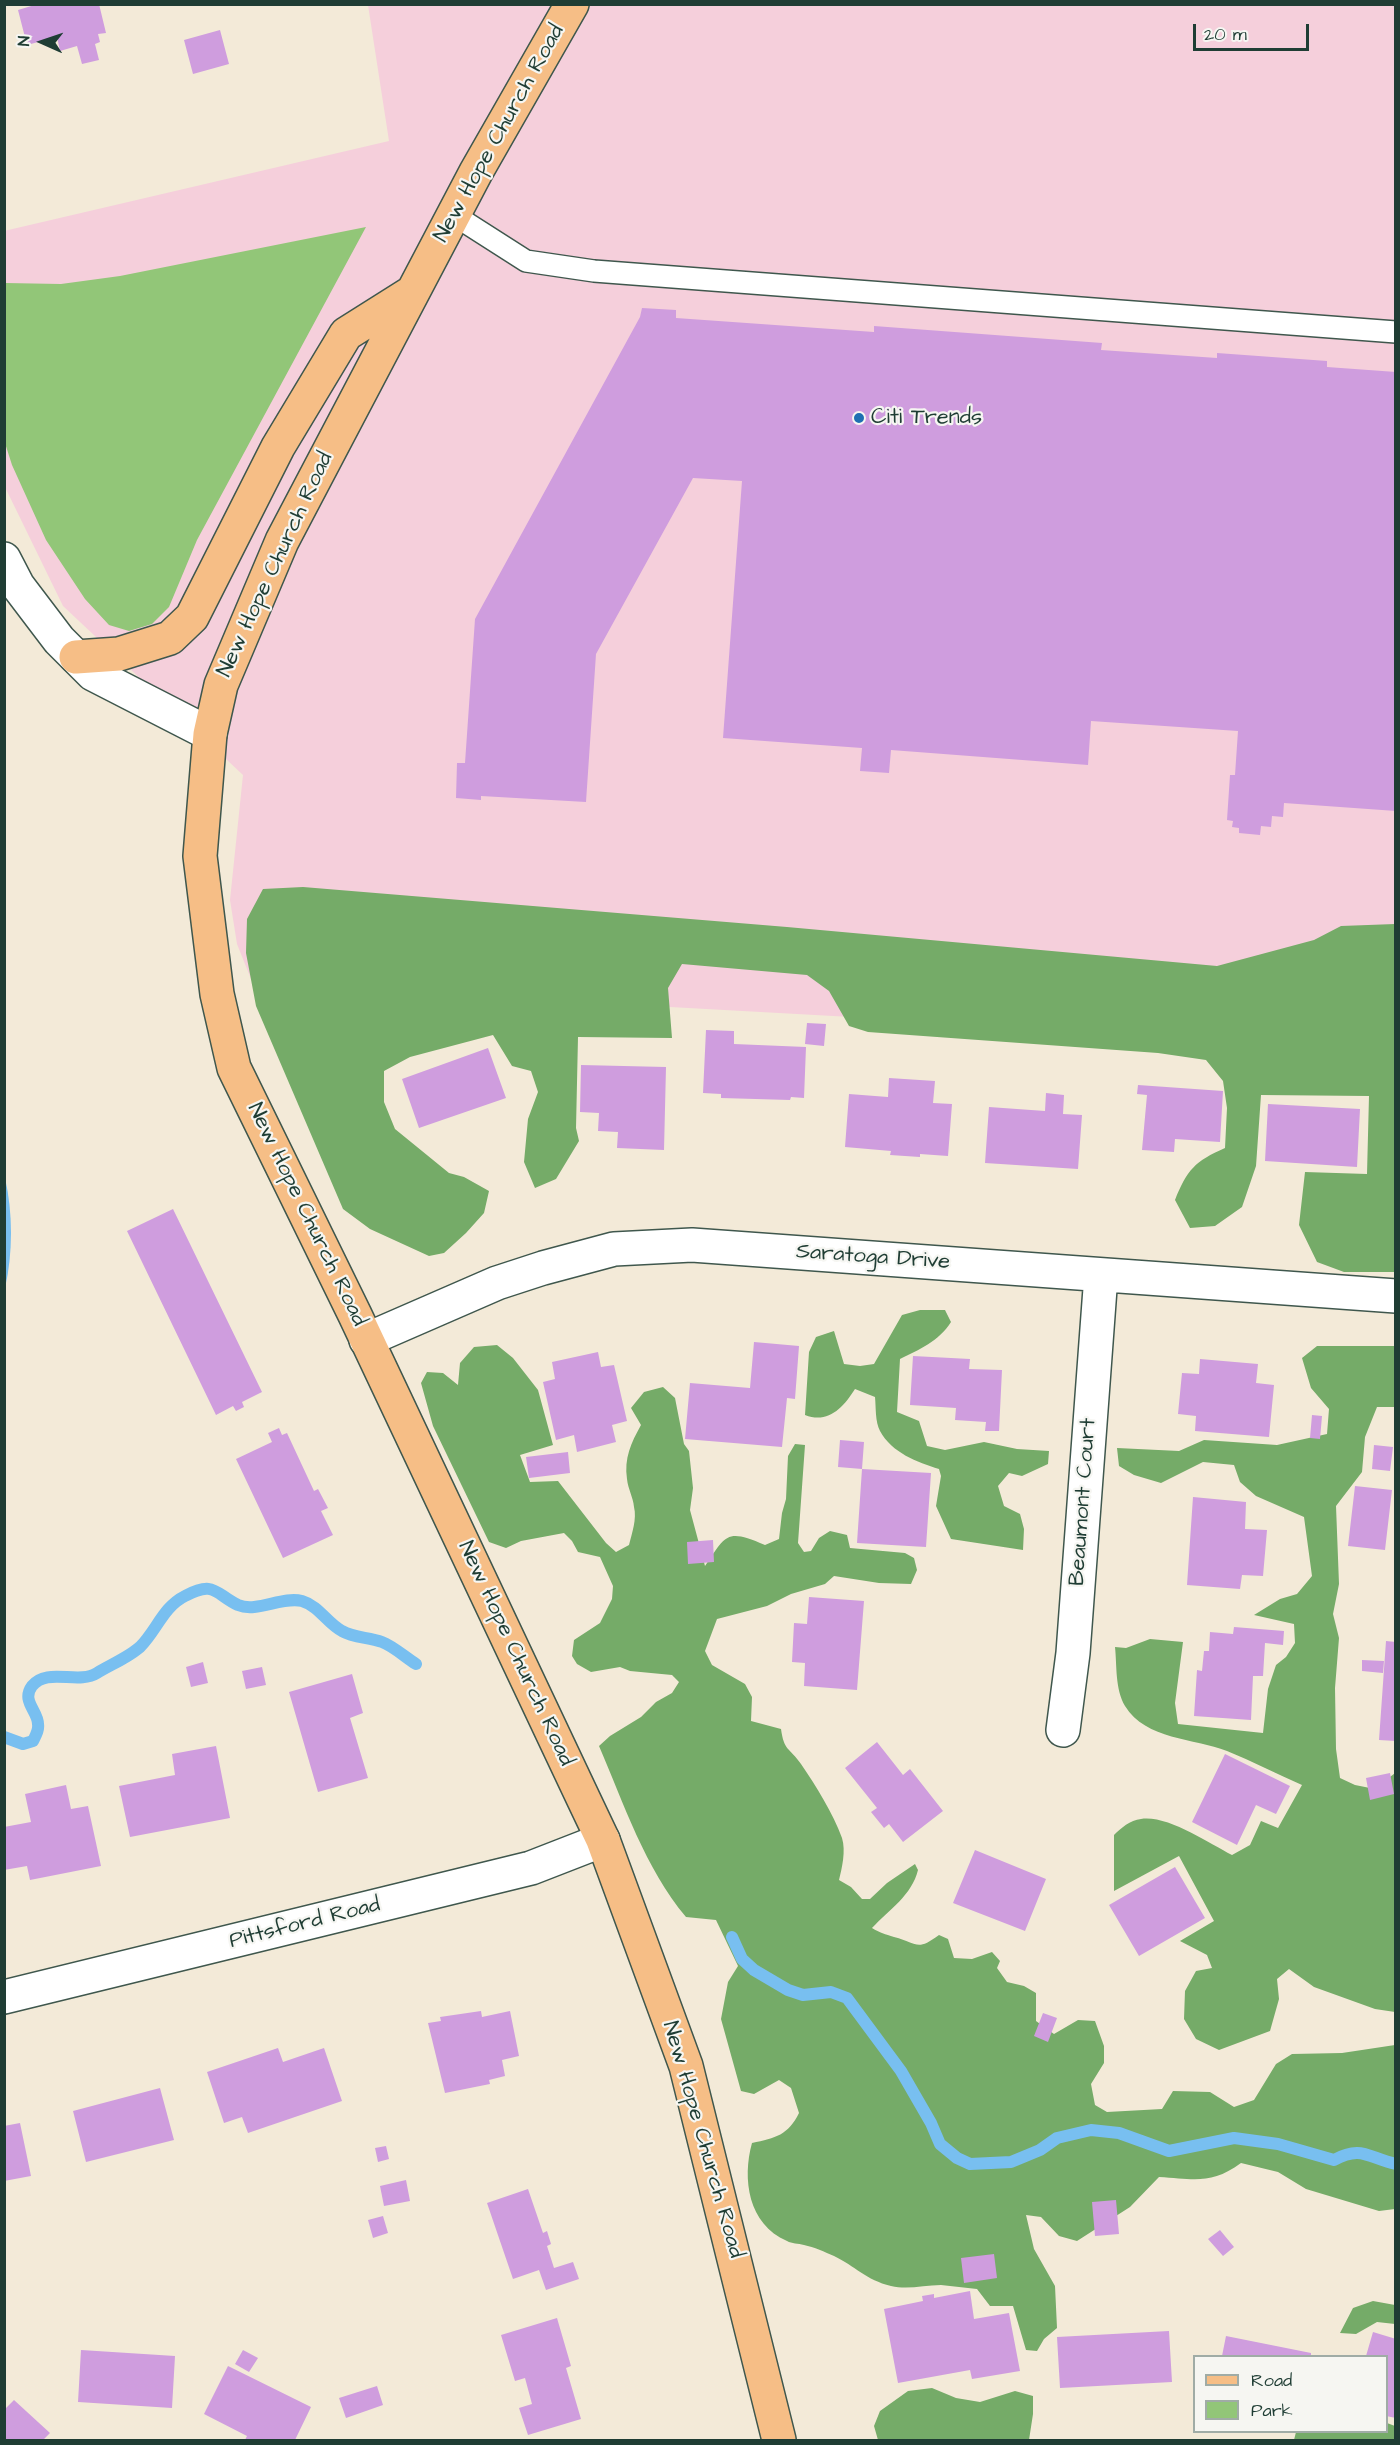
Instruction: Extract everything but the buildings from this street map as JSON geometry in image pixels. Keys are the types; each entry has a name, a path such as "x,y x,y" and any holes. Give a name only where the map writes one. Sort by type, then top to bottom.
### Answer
{"main road":[{"name":"New Hope Church Road","path":"572,4 476,172 282,541 221,685 210,734 200,856 217,994 234,1068 603,1840 686,2066 779,2440"},
{"path":"76,657 119,654 170,638 192,617 278,447 346,334 412,292"}],"street":[{"path":"4,560 18,586 59,640 93,674 210,734"},
{"name":"Saratoga Drive","path":"366,1340 497,1283 614,1248 692,1245 1395,1296"},
{"name":"Beaumont Court","path":"1063,1730 1073,1653 1101,1275"},
{"name":"Pittsford Road","path":"4,1997 531,1868 603,1840"}],"lane":[{"path":"454,215 526,261 594,271 1395,332"}],"shaded area":[{"path":"368,5 1395,5 1395,1047 253,984 237,944 230,900 243,775 63,606 5,487 4,231 389,141"}],"green space":[{"path":"366,227 197,540 169,607 152,624 129,631 109,625 85,599 46,540 12,465 4,440 5,283 61,284 120,276"},
{"path":"303,887 787,927 1217,966 1314,940 1341,926 1395,924 1395,1272 1344,1272 1317,1262 1299,1225 1305,1172 1367,1174 1369,1096 1261,1095 1256,1166 1242,1207 1215,1226 1190,1228 1175,1200 1179,1190 1188,1174 1199,1162 1225,1148 1227,1108 1223,1081 1206,1060 1158,1053 868,1032 849,1026 829,991 807,975 682,964 668,988 672,1038 578,1037 576,1128 579,1141 556,1179 535,1188 524,1162 528,1119 538,1092 531,1071 512,1066 493,1035 410,1057 384,1071 384,1102 395,1129 449,1173 464,1177 489,1191 484,1213 466,1233 444,1253 429,1256 370,1229 343,1209 256,1006 246,953 247,919 263,889"},
{"path":"920,1310 945,1310 951,1322 935,1340 900,1359 897,1412 919,1421 927,1446 945,1450 984,1442 1017,1449 1049,1451 1048,1464 1022,1476 1009,1473 998,1486 1004,1506 1020,1514 1024,1529 1023,1550 951,1539 936,1506 941,1476 939,1469 906,1456 885,1439 877,1423 875,1397 855,1389 840,1408 828,1416 805,1415 809,1352 816,1337 834,1331 844,1364 860,1366 874,1364 902,1315"},
{"path":"497,1345 513,1358 538,1390 553,1445 520,1455 530,1482 558,1481 606,1543 616,1552 629,1545 635,1521 627,1479 627,1457 641,1425 631,1408 644,1392 663,1387 675,1398 684,1444 689,1451 693,1488 690,1510 705,1566 718,1547 728,1538 742,1537 765,1545 779,1539 786,1499 788,1456 795,1444 805,1445 798,1543 804,1552 811,1551 819,1538 830,1531 847,1535 850,1548 905,1553 914,1558 917,1570 911,1584 879,1583 834,1576 825,1584 791,1594 767,1606 717,1619 705,1651 712,1665 745,1684 752,1697 751,1721 781,1729 785,1745 801,1764 824,1800 842,1838 844,1848 839,1880 851,1887 862,1899 870,1899 887,1883 915,1864 918,1870 911,1887 872,1928 917,1945 926,1943 939,1935 948,1939 954,1958 972,1959 992,1952 1000,1961 997,1968 1007,1982 1024,1986 1036,1993 1036,2021 1054,2034 1078,2020 1095,2021 1104,2046 1104,2063 1091,2084 1095,2105 1107,2112 1162,2109 1173,2091 1210,2092 1234,2107 1254,2100 1276,2064 1292,2054 1342,2053 1395,2045 1395,2209 1379,2211 1306,2189 1278,2172 1241,2163 1211,2178 1159,2177 1130,2207 1077,2241 1059,2236 1041,2217 1026,2215 1034,2249 1055,2286 1057,2328 1044,2339 1037,2351 1026,2350 1013,2306 990,2306 977,2289 941,2285 904,2288 891,2286 868,2277 834,2256 812,2247 791,2243 764,2224 751,2199 748,2185 749,2157 752,2143 786,2131 795,2120 799,2113 791,2088 779,2080 754,2094 741,2091 721,2019 728,1982 738,1966 716,1920 686,1917 659,1878 636,1835 599,1746 610,1736 641,1717 656,1702 672,1693 679,1682 672,1675 630,1671 620,1667 591,1672 577,1664 572,1656 574,1640 600,1623 612,1599 613,1586 600,1557 578,1552 564,1533 521,1541 506,1548 489,1542 433,1426 421,1383 427,1372 443,1373 458,1385 460,1363 474,1347"},
{"path":"1317,1346 1395,1346 1395,1407 1377,1407 1365,1437 1362,1472 1336,1506 1339,1584 1333,1614 1339,1638 1335,1688 1336,1749 1340,1778 1355,1785 1375,1789 1395,1773 1395,2012 1375,2009 1314,1987 1289,1969 1277,1979 1279,1999 1270,2031 1219,2050 1196,2039 1184,2019 1185,1991 1196,1971 1212,1968 1207,1955 1180,1941 1214,1921 1179,1856 1114,1891 1114,1835 1133,1821 1152,1819 1175,1825 1232,1855 1250,1845 1261,1821 1278,1828 1302,1785 1227,1751 1158,1732 1145,1726 1134,1717 1122,1699 1118,1685 1115,1647 1126,1648 1150,1639 1183,1642 1175,1703 1178,1724 1263,1733 1268,1689 1276,1665 1286,1657 1295,1643 1294,1624 1254,1615 1280,1599 1297,1594 1312,1576 1304,1517 1256,1496 1240,1482 1234,1465 1203,1462 1161,1483 1134,1475 1119,1466 1117,1448 1179,1451 1204,1440 1277,1445 1327,1434 1329,1409 1311,1388 1302,1358"},
{"path":"1373,2301 1395,2305 1395,2324 1377,2322 1356,2334 1340,2333 1353,2308"},
{"path":"932,2388 956,2398 980,2402 1015,2391 1033,2396 1029,2440 878,2440 874,2426 880,2411 908,2391"},
{"path":"1388,2423 1395,2426 1395,2440 1294,2440 1296,2433 1388,2433"}],"water":[{"path":"5,1178 10,1205 11,1233 10,1261 5,1288"}],"waterway":[{"path":"4,1737 23,1744 33,1741 38,1724 28,1696 32,1686 38,1680 89,1676 119,1661 140,1647 171,1606 185,1596 203,1589 214,1590 245,1607 294,1600 308,1603 342,1631 386,1644 416,1664"},
{"path":"732,1937 742,1959 754,1970 788,1990 803,1995 831,1992 847,1998 901,2071 931,2123 940,2144 957,2158 970,2164 1011,2162 1040,2150 1057,2138 1091,2130 1119,2133 1169,2151 1234,2138 1278,2144 1334,2160 1352,2153 1359,2153 1396,2164"}],"place":[{"name":"Citi Trends","path":"859,418"}]}
